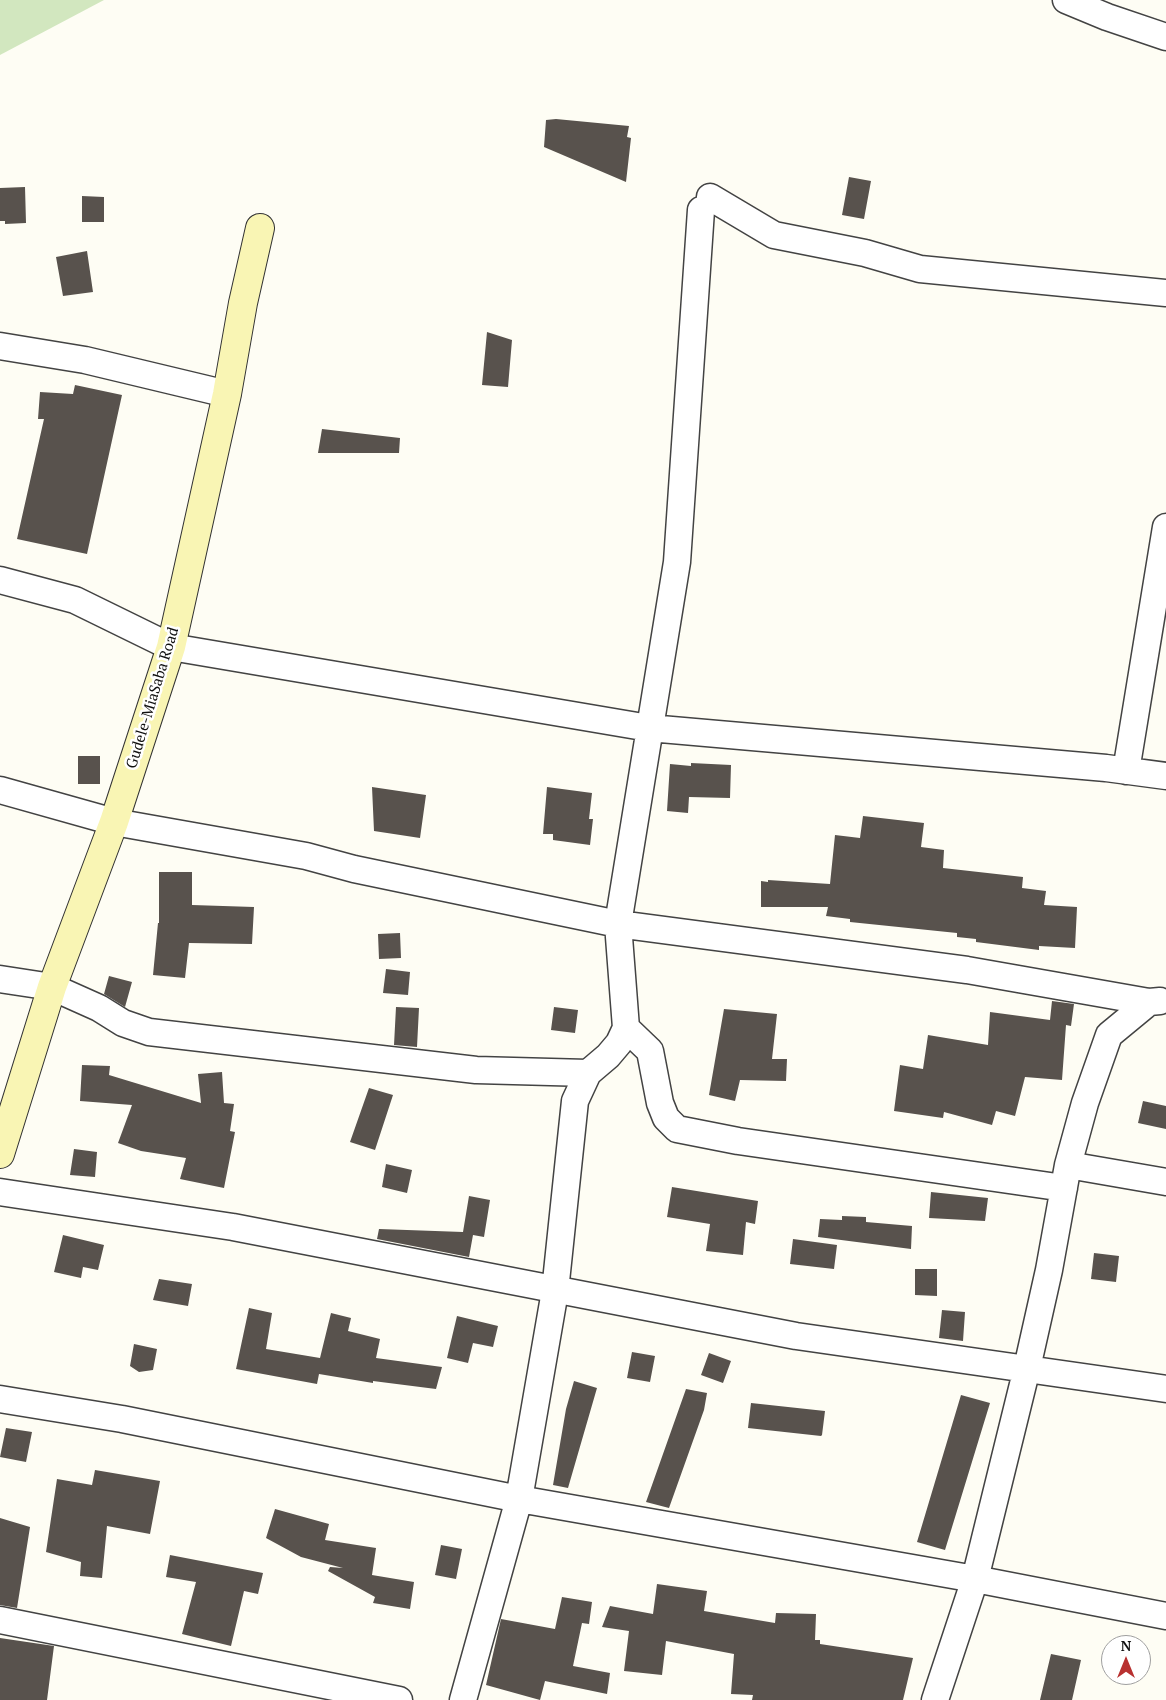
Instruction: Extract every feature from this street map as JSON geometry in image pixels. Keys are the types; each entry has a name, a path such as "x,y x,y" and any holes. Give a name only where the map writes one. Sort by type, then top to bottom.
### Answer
{"street":[{"path":"1066,0 1107,17 1166,37"},
{"path":"463,1700 519,1499 555,1291 575,1101 588,1073 608,1056 619,1042 626,1028 618,924 677,562 706,204 774,234 865,253 920,269 1166,293"},
{"name":"Gudele-MiaSaba Road","path":"0,1154 52,987 114,822 171,647 227,394 243,304 260,228"},
{"path":"0,346 85,360 227,394"},
{"path":"1126,770 1166,527"},
{"path":"0,580 75,600 171,647 649,728 1126,770 1166,776"},
{"path":"0,790 114,822 306,856 354,870 618,924 967,970 1158,1001"},
{"path":"0,979 52,987 99,1008 123,1023 149,1032 476,1070 588,1073"},
{"path":"935,1700 975,1579 1027,1368 1049,1270 1066,1177 1085,1103 1109,1035 1158,1001"},
{"path":"626,1028 650,1051 660,1103 666,1118 677,1129 738,1141 1066,1177 1166,1182"},
{"path":"0,1192 233,1227 555,1291 796,1336 1166,1389"},
{"path":"0,1399 122,1419 519,1499 975,1579 1166,1616"},
{"path":"0,1620 399,1700"}],"green space":[{"path":"0,0 104,0 0,55"}],"building":[{"path":"556,119 629,126 627,137 631,138 626,182 544,147 546,120"},
{"path":"849,177 871,181 864,219 842,215"},
{"path":"25,187 26,223 5,224 5,221 0,221 0,188"},
{"path":"82,196 104,197 104,222 82,222"},
{"path":"87,251 93,292 63,296 56,257"},
{"path":"487,332 512,340 508,387 482,385"},
{"path":"75,385 122,395 87,554 17,539 44,419 38,419 40,392 73,394"},
{"path":"322,429 400,438 399,453 318,453"},
{"path":"78,756 100,756 100,784 78,784"},
{"path":"691,763 731,765 730,798 689,797 688,813 667,811 670,764 691,766"},
{"path":"372,787 426,795 420,838 374,831"},
{"path":"547,787 592,793 589,819 593,819 590,845 553,840 553,834 543,834"},
{"path":"863,816 924,823 921,847 944,850 943,868 1023,877 1022,888 1046,891 1044,905 1077,907 1075,948 1039,946 1039,950 976,942 976,939 957,937 957,933 850,922 850,919 826,916 828,907 761,907 761,881 830,884 835,835 860,838"},
{"path":"159,872 192,872 192,905 254,907 252,944 189,943 185,978 153,975 159,923"},
{"path":"400,933 401,958 379,959 378,934"},
{"path":"386,969 410,972 408,995 383,993"},
{"path":"109,976 132,982 125,1007 104,994"},
{"path":"1052,1001 1074,1004 1071,1026 1066,1025 1062,1080 1025,1077 1015,1116 996,1111 992,1125 944,1112 943,1118 894,1111 900,1065 923,1069 928,1035 988,1045 990,1012 1050,1020"},
{"path":"396,1007 419,1008 417,1047 394,1045"},
{"path":"554,1007 578,1010 575,1033 551,1030"},
{"path":"724,1009 777,1014 772,1059 787,1059 786,1081 740,1080 735,1101 709,1095"},
{"path":"82,1065 110,1066 109,1075 201,1103 198,1074 222,1072 224,1103 234,1104 230,1131 235,1132 224,1188 180,1179 186,1158 141,1151 118,1143 132,1105 80,1101"},
{"path":"369,1088 393,1095 375,1150 350,1142"},
{"path":"1143,1101 1166,1106 1166,1129 1138,1123"},
{"path":"74,1149 97,1152 95,1177 70,1175"},
{"path":"386,1164 412,1170 407,1193 382,1187"},
{"path":"672,1187 758,1201 755,1224 746,1222 743,1255 706,1251 710,1224 667,1217"},
{"path":"931,1192 988,1198 985,1221 929,1218"},
{"path":"469,1196 490,1200 484,1237 473,1235 469,1257 377,1239 379,1229 463,1232"},
{"path":"842,1216 866,1217 866,1222 912,1226 911,1249 818,1237 820,1219 842,1220"},
{"path":"63,1235 104,1245 98,1270 83,1267 81,1278 54,1272"},
{"path":"793,1239 837,1245 834,1269 790,1264"},
{"path":"1094,1253 1119,1256 1116,1282 1091,1279"},
{"path":"915,1269 937,1269 937,1296 915,1295"},
{"path":"159,1279 192,1284 188,1306 153,1300"},
{"path":"249,1308 272,1313 266,1349 320,1358 331,1313 351,1318 348,1331 380,1339 376,1358 442,1367 436,1389 373,1381 373,1383 319,1374 317,1384 236,1369"},
{"path":"942,1310 965,1312 963,1341 939,1338"},
{"path":"457,1316 498,1326 493,1347 473,1343 468,1363 447,1358"},
{"path":"134,1344 157,1349 153,1370 139,1372 130,1366"},
{"path":"632,1352 655,1356 650,1382 627,1378"},
{"path":"709,1353 731,1361 723,1383 701,1375"},
{"path":"574,1381 597,1388 568,1488 553,1485 566,1409"},
{"path":"686,1389 707,1393 704,1410 669,1508 646,1502"},
{"path":"961,1395 990,1403 945,1550 917,1542"},
{"path":"751,1403 825,1411 822,1435 748,1428"},
{"path":"6,1428 32,1432 26,1462 0,1457"},
{"path":"95,1470 160,1481 150,1534 107,1526 102,1578 80,1576 81,1562 46,1552 57,1479 92,1485"},
{"path":"275,1509 329,1524 325,1540 376,1548 372,1575 414,1582 410,1609 373,1603 375,1597 328,1571 330,1567 343,1568 301,1557 266,1538"},
{"path":"0,1518 30,1527 17,1608 0,1605"},
{"path":"441,1545 462,1549 456,1579 435,1575"},
{"path":"170,1555 263,1573 258,1594 244,1591 231,1646 182,1634 196,1582 166,1577"},
{"path":"657,1584 707,1591 704,1611 775,1623 776,1613 816,1614 815,1640 820,1640 820,1644 913,1658 903,1700 752,1700 753,1695 731,1694 734,1654 666,1641 662,1675 624,1671 629,1631 602,1627 610,1606 653,1614"},
{"path":"562,1597 592,1602 589,1624 582,1623 573,1666 610,1673 607,1694 545,1681 540,1700 486,1685 501,1619 555,1629"},
{"path":"0,1638 54,1646 47,1700 0,1700"},
{"path":"1051,1654 1081,1660 1072,1700 1040,1700"}]}
